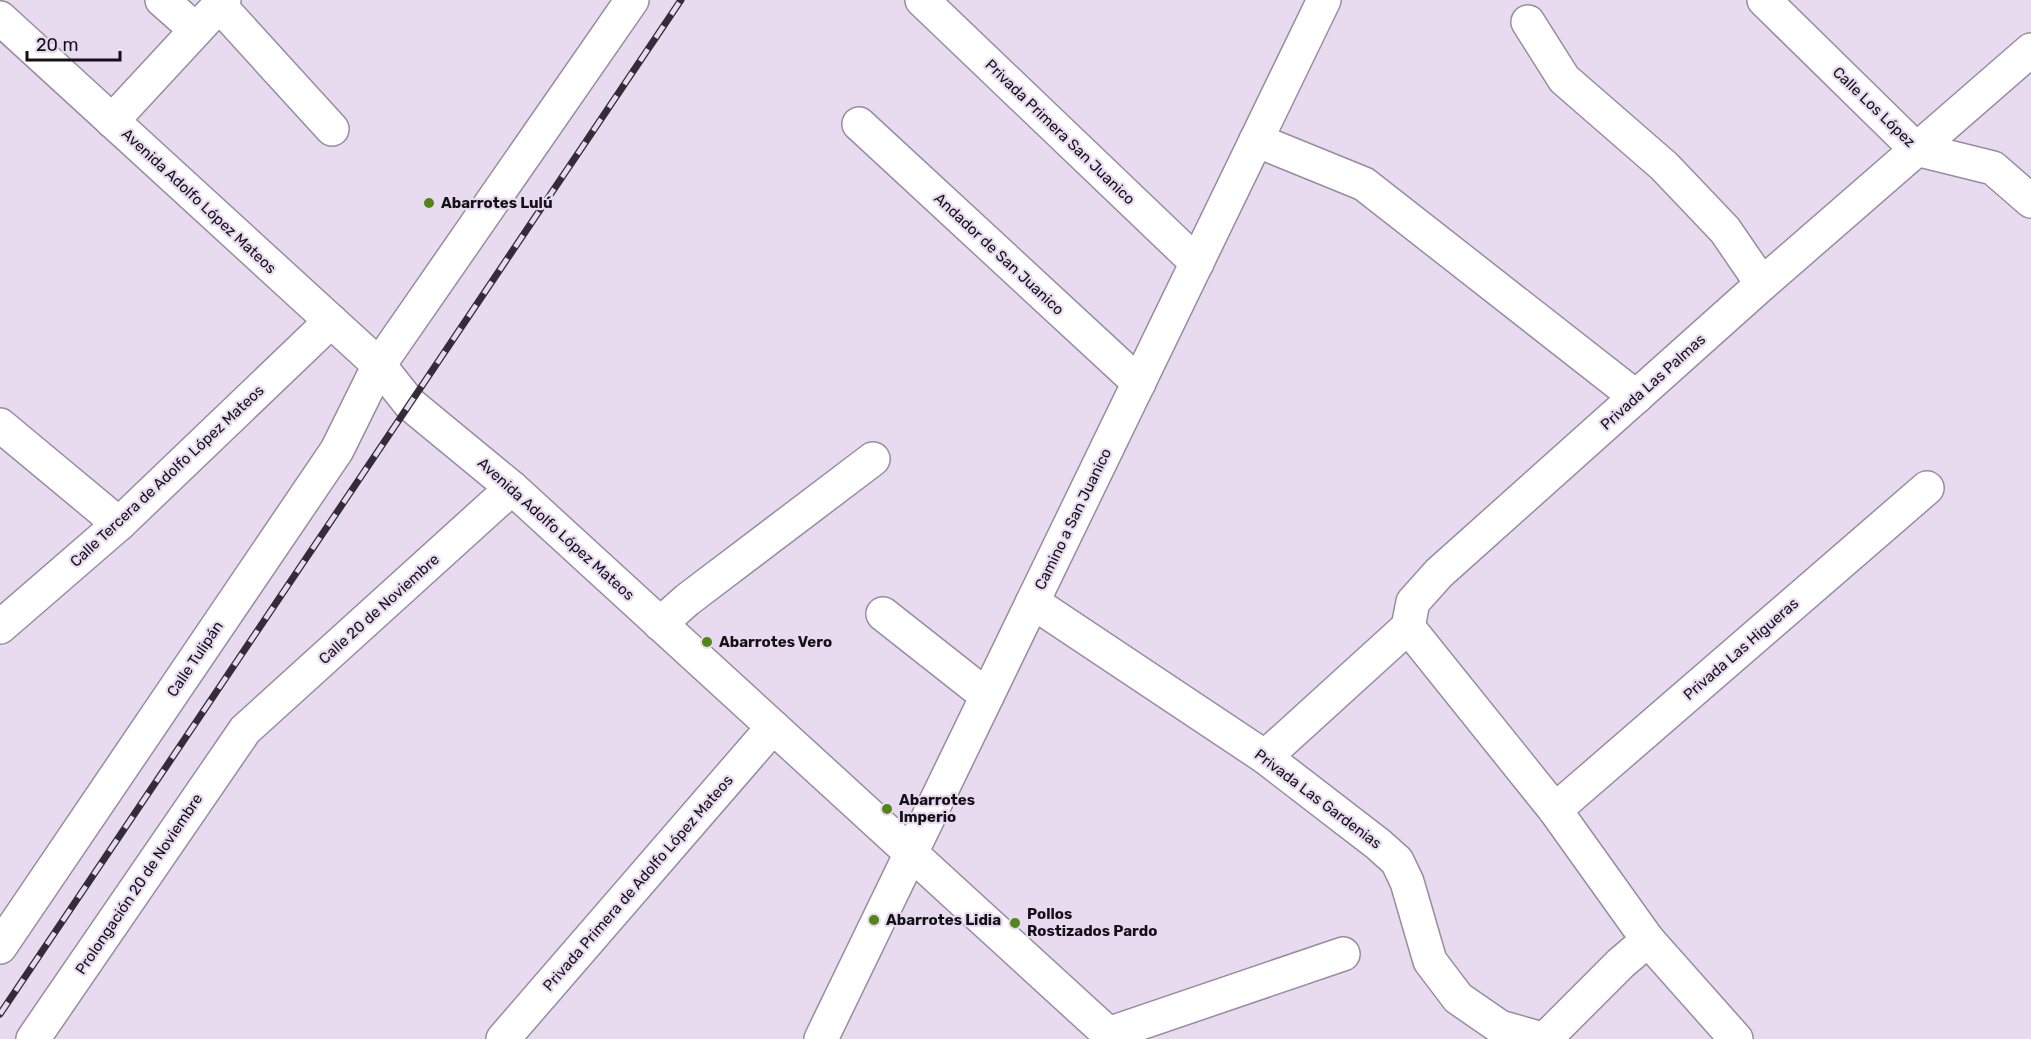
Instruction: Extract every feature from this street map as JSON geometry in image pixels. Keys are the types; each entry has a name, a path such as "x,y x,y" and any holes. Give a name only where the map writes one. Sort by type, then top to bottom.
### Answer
{"street":[{"path":"162,0 196,30"},
{"name":"Calle Tulipán","path":"0,947 337,450 379,365 632,0"},
{"name":"Privada Primera San Juanico","path":"922,0 1197,263"},
{"name":"Camino a San Juanico","path":"821,1039 1324,0"},
{"name":"Calle Los López","path":"1764,0 1916,149 1992,168 2031,201"},
{"path":"112,121 221,2 332,129"},
{"name":"Avenida Adolfo López Mateos","path":"0,18 379,365 410,404 513,488 1111,1036"},
{"path":"1528,22 1564,80 1664,166 1725,230 1761,284"},
{"name":"Privada Las Palmas","path":"1408,627 1413,602 1439,573 1761,284 2031,50"},
{"name":"Andador de San Juanico","path":"859,124 1139,383"},
{"path":"1256,140 1364,184 1636,397"},
{"name":"Calle Tercera de Adolfo López Mateos","path":"0,627 119,524 331,321"},
{"path":"0,425 119,524"},
{"path":"660,624 687,600 873,459"},
{"name":"Calle 20 de Noviembre","path":"245,730 513,488"},
{"name":"Privada Las Higueras","path":"1555,810 1927,488"},
{"name":"Privada Las Gardenias","path":"1032,603 1265,758 1378,844 1397,861 1407,882 1430,961 1458,998 1500,1027 1544,1039"},
{"path":"883,614 987,696"},
{"path":"1265,758 1408,627 1555,810 1648,940 1736,1039"},
{"name":"Privada Primera de Adolfo López Mateos","path":"503,1039 773,727"},
{"name":"Prolongación 20 de Noviembre","path":"33,1039 245,730"},
{"path":"1544,1039 1621,963 1648,940"},
{"path":"1111,1036 1343,954"}],"railway":[{"path":"0,1014 681,0"}],"place":[{"name":"Abarrotes Lulú","path":"429,203"},
{"name":"Abarrotes Vero","path":"707,642"},
{"name":"Abarrotes Imperio","path":"887,809"},
{"name":"Abarrotes Lidia","path":"874,920"},
{"name":"Pollos Rostizados Pardo","path":"1015,923"}]}
